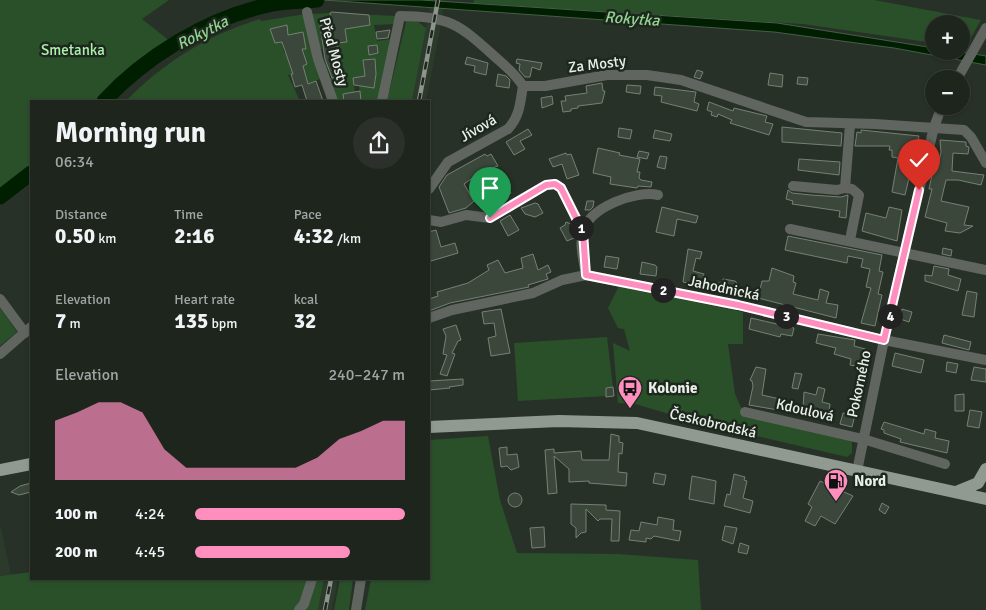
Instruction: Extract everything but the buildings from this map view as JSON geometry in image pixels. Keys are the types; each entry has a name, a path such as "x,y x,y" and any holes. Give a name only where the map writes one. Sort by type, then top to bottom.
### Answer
{"main road":[{"name":"Českobrodská","path":"430,427 559,420 626,422 657,426 857,472 986,499"},
{"path":"0,470 30,464"},
{"path":"954,493 978,483 986,469"}],"street":[{"name":"Před Mosty","path":"308,12 318,59 332,100"},
{"path":"382,100 400,16 444,20 459,25 513,72 523,86"},
{"path":"962,70 986,28"},
{"name":"Za Mosty","path":"523,86 545,86 607,75 647,75 681,80 806,122 964,130 971,137 986,162"},
{"name":"Jívová","path":"430,188 448,162 508,129 517,117 523,86"},
{"name":"Pokorného","path":"857,472 884,340 934,127 939,115"},
{"path":"845,188 850,124"},
{"path":"430,220 441,222 466,215 490,218 546,185 555,184 561,188 583,232 586,275"},
{"path":"792,186 837,190 845,188 859,195 850,240"},
{"path":"583,232 590,219 607,206 624,199 652,193 658,195"},
{"path":"790,228 986,270"},
{"name":"Jahodnická","path":"430,318 452,310 533,293 562,280 586,275 738,305 884,340 986,360"},
{"path":"0,299 28,330 0,354"},
{"name":"Kdoulová","path":"745,412 863,439 944,464"},
{"path":"299,610 310,589 312,580"},
{"path":"356,610 361,580"}],"shaded area":[{"path":"431,0 445,0 426,100 412,100"},
{"path":"0,524 11,575 0,576"},
{"path":"324,580 338,580 332,610 318,610"}],"green space":[{"name":"Smetanka","path":"0,0 169,0 142,19 171,42 150,56 100,100 30,100 30,169 0,193"},
{"path":"474,0 874,0 954,15 925,15 925,42 803,24 474,3"},
{"path":"330,13 397,16 396,24 374,25 377,41 393,39 379,100 361,100 360,93 351,95 350,93 343,94 344,100 334,100 322,64 326,63 330,78 341,76 341,61 336,47 319,49 312,14","holes":["350,15 369,15 370,25 352,28","329,25 333,47 322,48 320,27","345,27 347,41 335,43 332,29","374,59 375,71 364,73 363,60","368,76 376,78 374,88 368,87 368,82 365,81 365,78 358,79 360,92 355,93 353,78"]},
{"path":"306,14 323,78 304,85 307,81 301,71 288,75 300,100 127,100 156,74 188,51 222,33 260,19 261,21","holes":["286,25 291,51 284,53 282,42 275,43 270,29","303,32 306,49 295,50 298,33"]},
{"path":"408,14 426,28 412,100 387,100"},
{"path":"970,18 981,20 970,39"},
{"path":"619,286 743,312 743,344 728,344 735,394 745,416 852,440 852,453 847,457 697,422 635,404 618,403 613,343 630,351 624,329 618,328 608,308"},
{"path":"0,308 17,332 0,346"},
{"path":"607,337 613,387 606,388 606,396 518,401 514,343"},
{"path":"488,436 500,500 517,553 617,554 698,560 701,610 365,610 371,580 430,580 430,440"},
{"path":"30,572 30,580 324,580 318,610 0,610 0,576"},
{"path":"340,580 353,580 349,610 334,610"}],"water":[{"path":"324,0 421,0 777,23 925,47 925,54 774,32"},
{"path":"970,53 986,56 986,65 959,60 970,60"}],"waterway":[{"name":"Rokytka","path":"105,100 120,85 157,55 198,31 242,12 270,4 317,0"},
{"name":"Rokytka","path":"0,197 30,174"}],"railway":[{"path":"419,100 438,0"},
{"path":"325,610 331,580"}],"place":[{"name":"Kolonie","path":"630,409"},
{"name":"Nord","path":"836,502"}],"route":[{"path":"490,218 546,185 555,184 561,188 583,232 582,248 586,275 738,305 884,340 919,190"}]}
